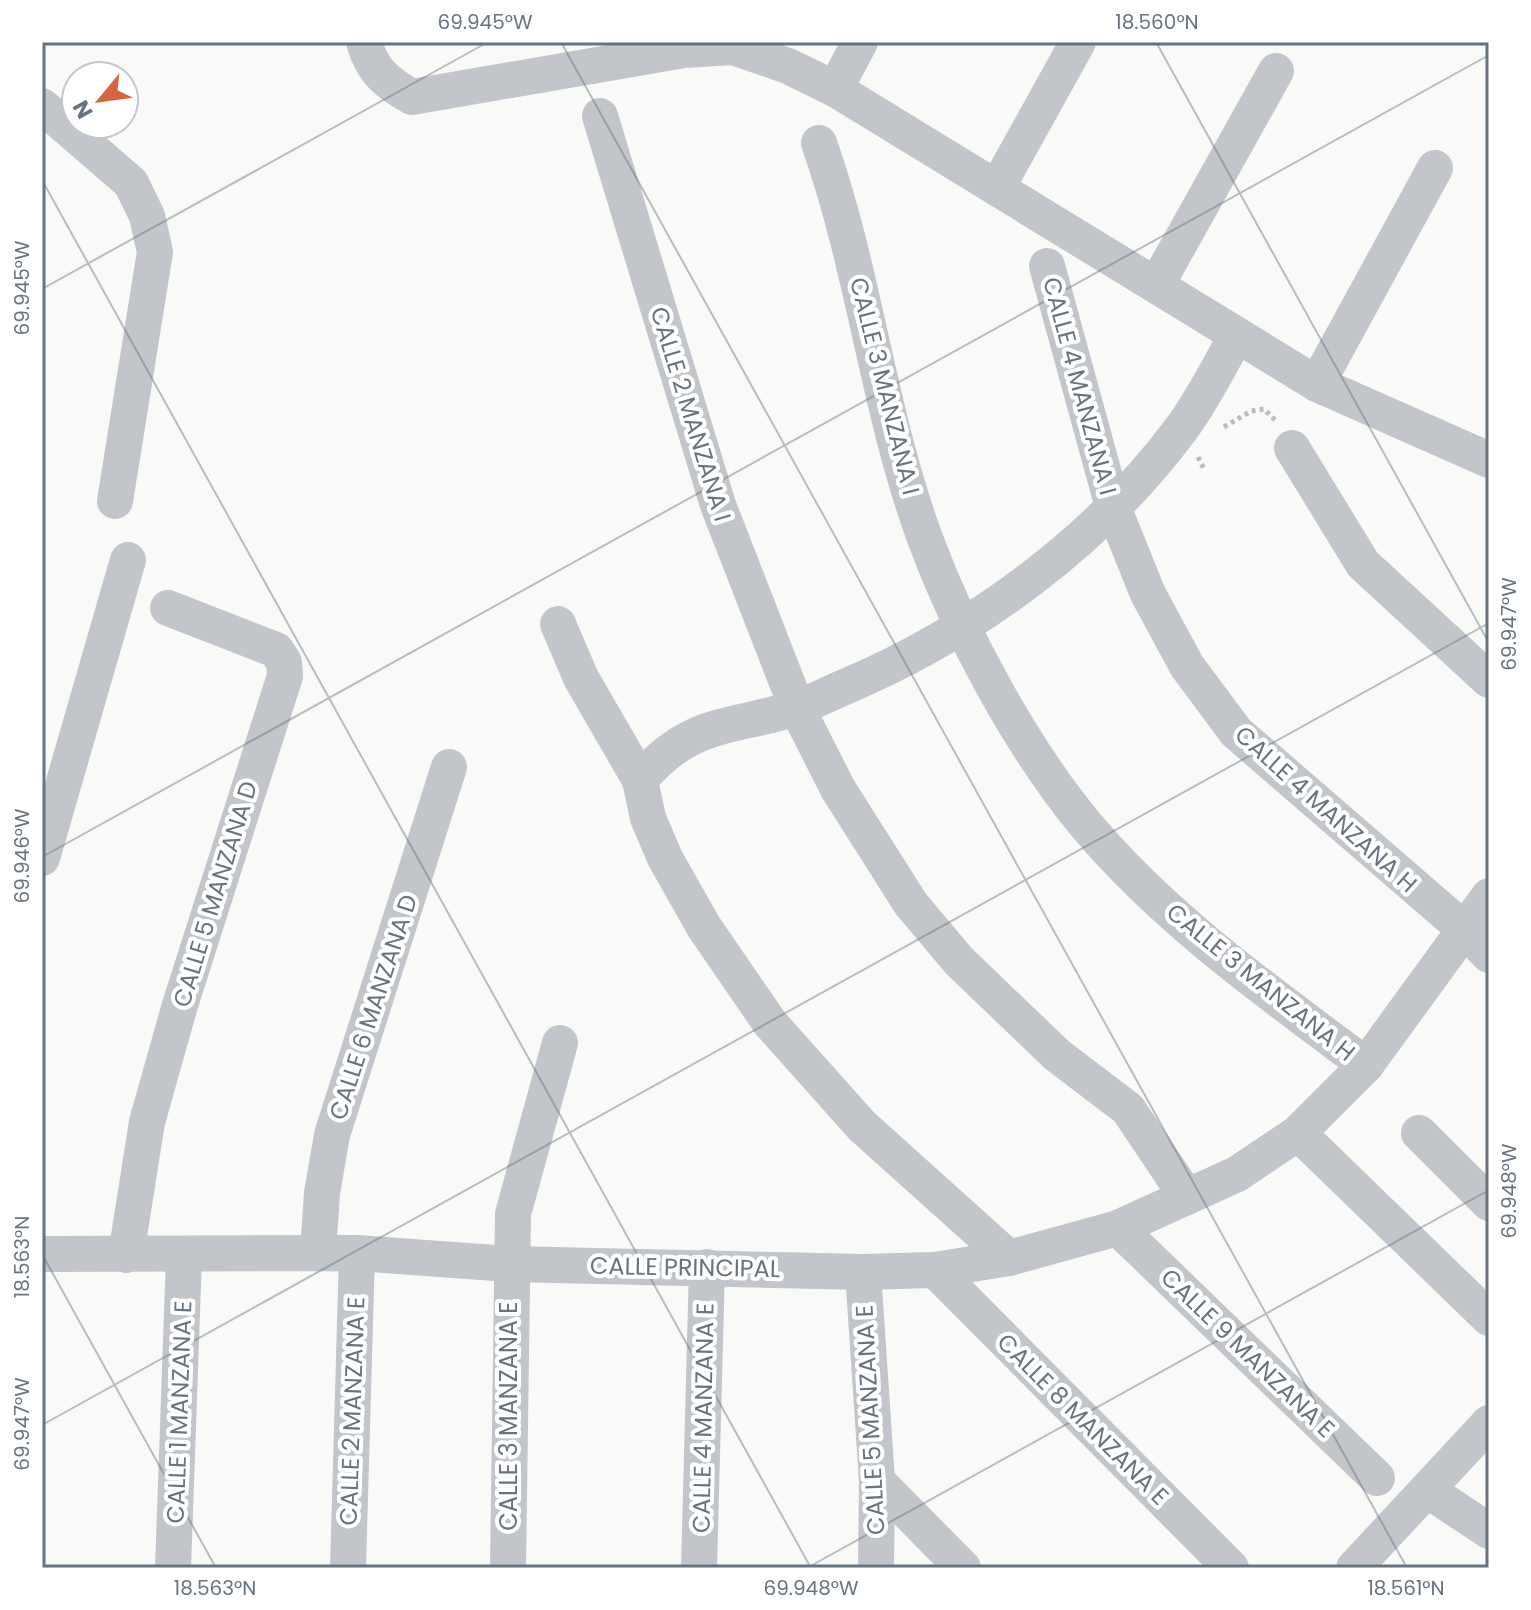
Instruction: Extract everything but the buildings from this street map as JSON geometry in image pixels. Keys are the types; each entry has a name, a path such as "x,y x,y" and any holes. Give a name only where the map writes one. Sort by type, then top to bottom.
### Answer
{"street":[{"path":"364,42 370,61 387,83 412,97 548,58 733,45 788,66 835,89 1317,384 1489,460"},
{"path":"835,89 860,42"},
{"path":"997,188 1078,42"},
{"path":"1157,284 1276,71"},
{"path":"42,106 131,183 147,216 155,252 115,501"},
{"name":"CALLE 2 MANZANA I","path":"600,116 718,505 797,708 838,789 911,904 959,961 1014,1017 1128,1109 1187,1197"},
{"name":"CALLE 3 MANZANA I","path":"819,143 835,188 896,442 925,540 961,626"},
{"path":"1317,384 1435,168"},
{"name":"CALLE 4 MANZANA I","path":"1047,266 1113,507"},
{"path":"640,780 659,758 713,726 797,708 893,666 1019,589 1113,507 1182,429 1237,335"},
{"path":"1292,448 1363,564 1489,680"},
{"name":"CALLE 4 MANZANA H","path":"1113,507 1148,594 1187,666 1236,732 1477,942"},
{"path":"42,858 128,560"},
{"name":"CALLE 5 MANZANA D","path":"126,1255 147,1122 185,990 285,676 284,662 276,650 168,608"},
{"path":"558,624 581,678 640,780 648,818 665,858 704,927 770,1023 862,1126 1009,1258"},
{"name":"CALLE 3 MANZANA H","path":"961,626 1034,753 1086,825 1145,888 1217,952 1366,1065"},
{"name":"CALLE 6 MANZANA D","path":"318,1253 322,1193 332,1135 449,767"},
{"name":"CALLE PRINCIPAL","path":"42,1254 184,1256 357,1253 509,1264 863,1272 935,1270 1009,1258 1118,1228 1237,1174 1298,1133 1366,1065 1477,942 1489,896"},
{"name":"CALLE 3 MANZANA E","path":"508,1568 509,1264 513,1214 560,1043"},
{"path":"1298,1133 1489,1318"},
{"path":"1419,1133 1489,1203"},
{"name":"CALLE 9 MANZANA E","path":"1118,1228 1377,1478"},
{"name":"CALLE 2 MANZANA E","path":"348,1568 357,1253"},
{"name":"CALLE 1 MANZANA E","path":"173,1568 184,1256"},
{"name":"CALLE 4 MANZANA E","path":"699,1568 707,1267"},
{"name":"CALLE 8 MANZANA E","path":"935,1270 1231,1568"},
{"name":"CALLE 5 MANZANA E","path":"863,1272 877,1481 876,1568"},
{"path":"1354,1568 1489,1423"},
{"path":"877,1481 963,1568"},
{"path":"1427,1490 1489,1531"}],"path":[{"path":"1215,432 1251,411 1264,409 1271,413 1292,448"}]}
